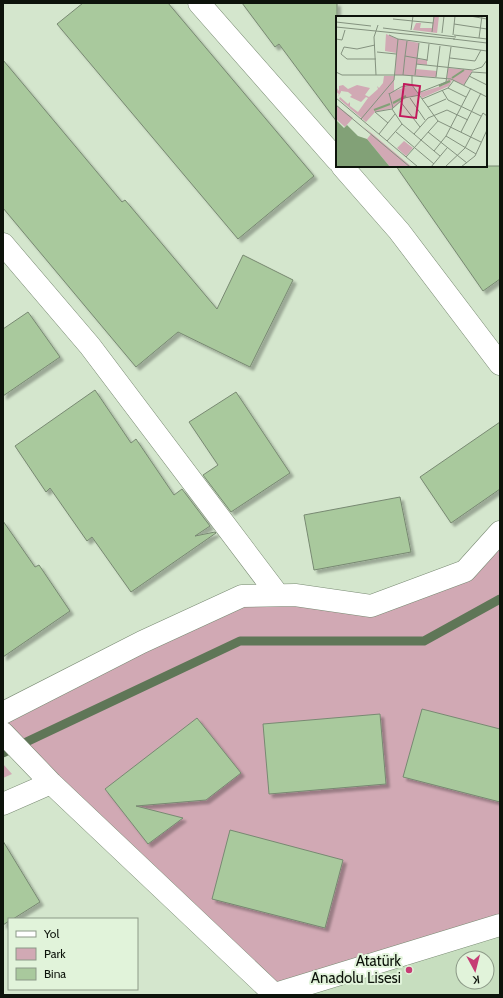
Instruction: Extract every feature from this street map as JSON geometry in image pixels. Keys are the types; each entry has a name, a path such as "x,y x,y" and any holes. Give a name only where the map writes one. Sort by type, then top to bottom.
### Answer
{"street":[{"path":"200,3 336,159"},
{"path":"343,167 399,231 500,364"},
{"path":"3,244 90,346 278,595"},
{"path":"3,713 142,642 242,596 296,595 371,606 465,571 500,532"},
{"path":"3,733 51,782 275,995 500,925"},
{"path":"3,804 51,782"}],"shaded area":[{"name":"Atatürk Anadolu Lisesi","path":"500,925 500,995 275,995"}],"green space":[{"path":"500,532 500,925 275,994 3,733 3,713 242,596 371,606 465,571"},
{"path":"3,764 12,774 3,778"}],"building":[{"path":"83,3 168,3 314,176 238,239 57,24"},
{"path":"242,3 337,3 336,121 279,44 275,47"},
{"path":"3,60 122,202 125,200 217,309 243,255 293,280 250,367 178,332 136,367 3,208"},
{"path":"500,166 500,279 483,291 397,167"},
{"path":"28,312 60,357 3,396 3,329"},
{"path":"95,390 131,443 136,439 174,495 182,489 210,526 195,536 216,533 131,592 92,537 87,541 50,488 46,492 15,446"},
{"path":"236,392 290,473 231,512 203,475 218,465 189,422"},
{"path":"500,422 500,489 451,523 420,477"},
{"path":"400,497 411,552 314,570 304,515"},
{"path":"3,521 35,567 39,565 70,611 3,657"},
{"path":"422,709 500,729 500,802 403,777"},
{"path":"380,714 386,784 269,794 263,724"},
{"path":"197,718 241,773 206,800 136,806 183,818 148,844 105,789"},
{"path":"230,830 343,860 325,928 212,899"},
{"path":"3,841 40,902 15,918 8,918 8,922 3,925"}],"waterway":[{"path":"3,753 240,641 424,641 500,599"}],"place":[{"name":"Atatürk Anadolu Lisesi","path":"409,970"}]}
